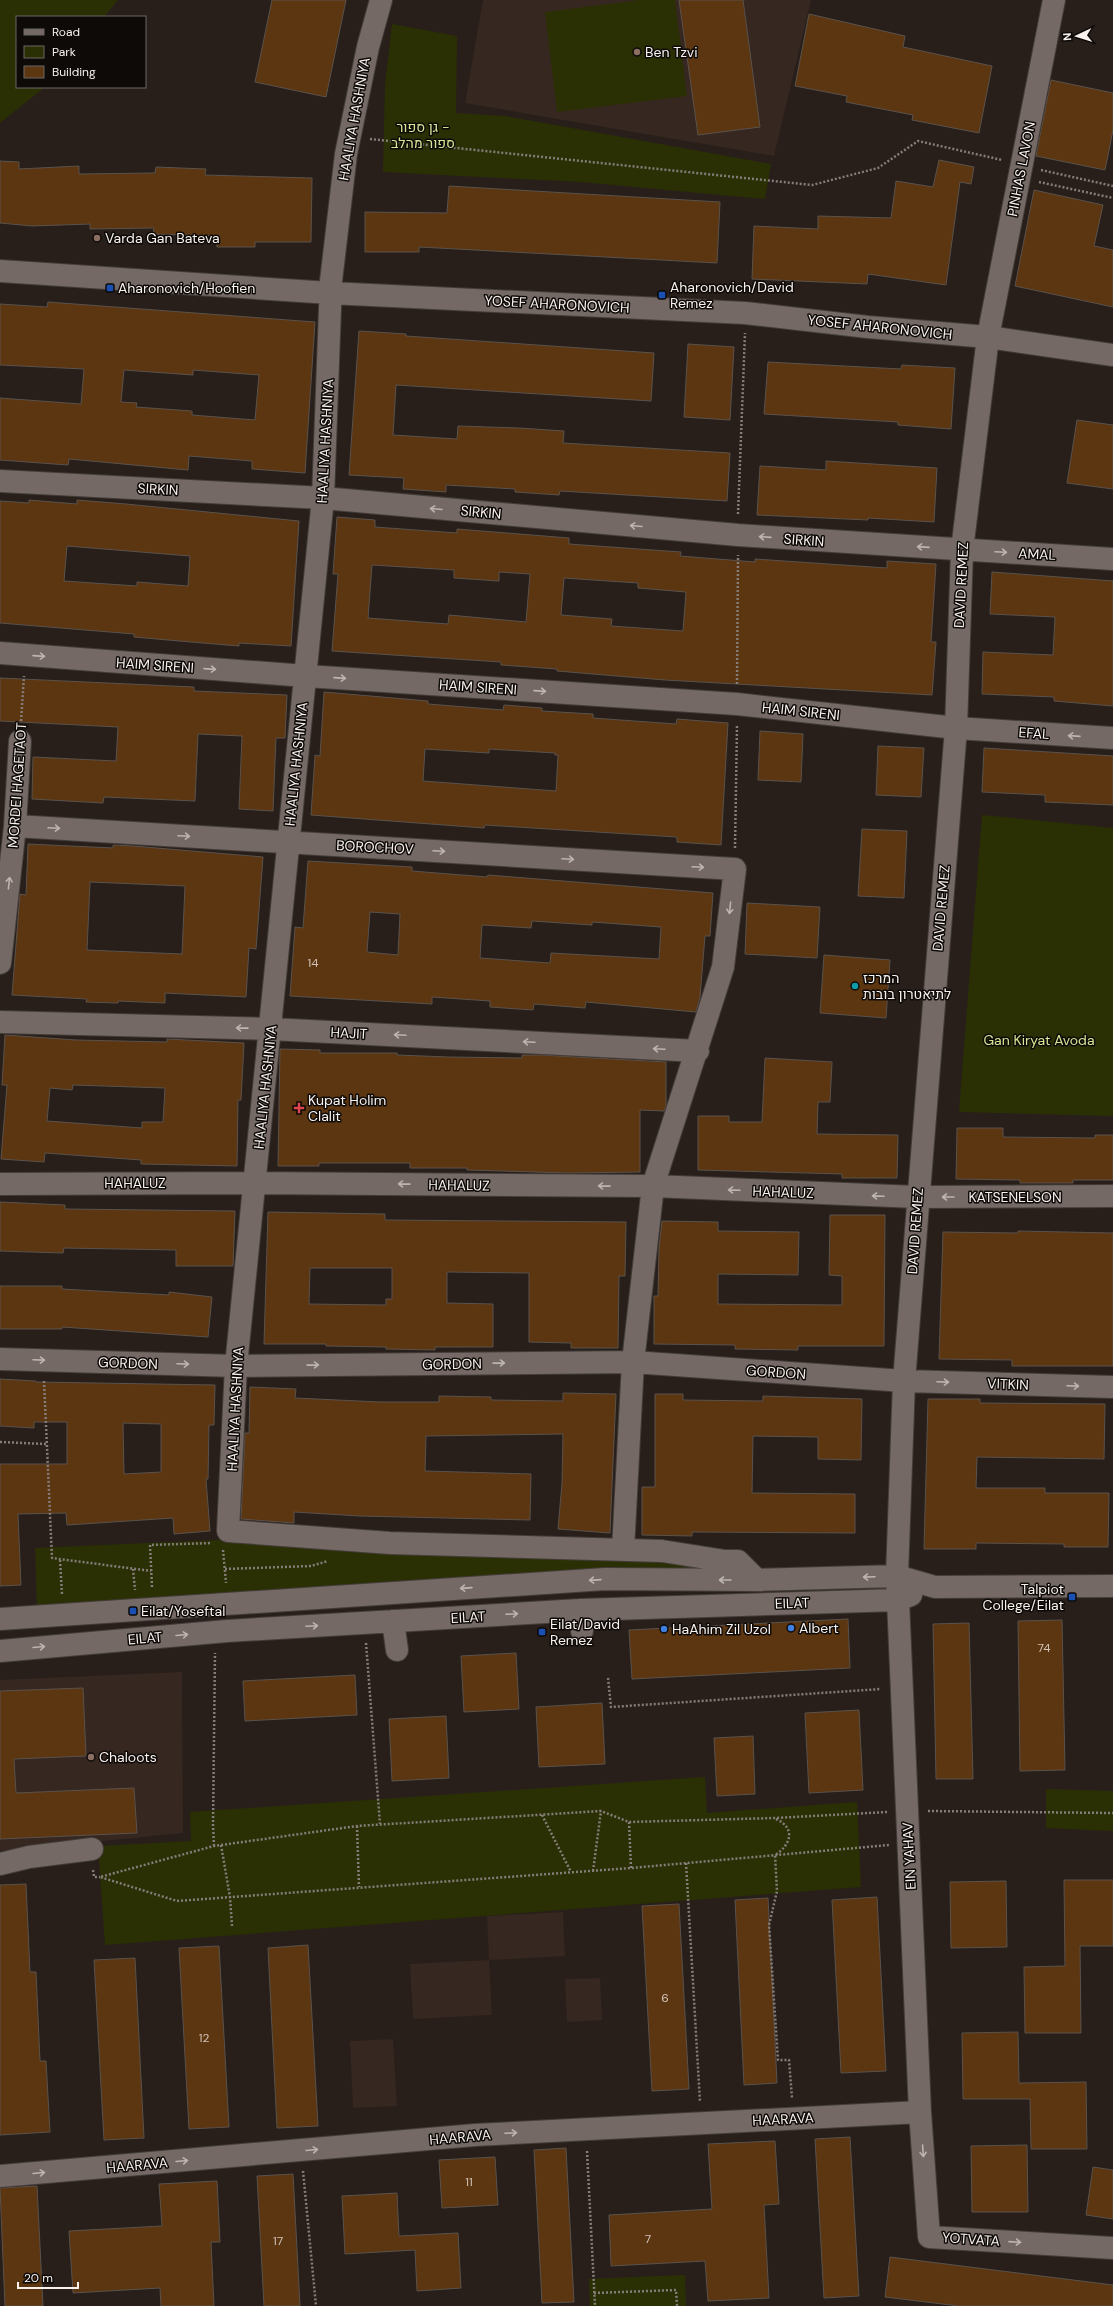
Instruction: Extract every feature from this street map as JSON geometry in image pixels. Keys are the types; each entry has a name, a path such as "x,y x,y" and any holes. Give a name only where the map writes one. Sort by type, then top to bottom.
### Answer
{"street":[{"name":"HAALIYA HASHNIYA","path":"225,1537 236,1366 271,1029 288,842 323,498 330,293 349,137 368,47 381,0"},
{"name":"PINHAS LAVON","path":"988,337 1054,0"},
{"name":"YOSEF AHARONOVICH","path":"0,271 330,293 745,313 868,327 988,337 1113,355"},
{"name":"DAVID REMEZ","path":"898,1600 897,1576 904,1381 917,1197 956,728 962,550 988,337"},
{"name":"SIRKIN","path":"0,481 323,498 738,535 962,550"},
{"name":"AMAL","path":"962,550 1113,559"},
{"name":"HAIM SIRENI","path":"0,653 306,676 737,704 956,728"},
{"name":"EFAL","path":"956,728 1113,738"},
{"name":"MORDEI HAGETAOT","path":"0,964 15,826 20,742"},
{"name":"BOROCHOV","path":"15,826 735,869"},
{"path":"624,1550 633,1362 653,1186 698,1051 723,967 735,869"},
{"name":"HAJIT","path":"0,1022 271,1029 698,1051"},
{"name":"HAHALUZ","path":"0,1184 254,1183 653,1186 917,1197"},
{"name":"KATSENELSON","path":"917,1197 1113,1196"},
{"name":"GORDON","path":"0,1359 236,1366 633,1362 904,1381"},
{"name":"VITKIN","path":"904,1381 1113,1387"},
{"path":"225,1537 662,1551 725,1561 738,1561 757,1580"},
{"name":"EILAT","path":"0,1619 605,1579 757,1580 897,1576 935,1587 1113,1586"},
{"name":"EILAT","path":"0,1651 216,1632 580,1610 898,1600 935,1587"},
{"name":"EIN YAHAV","path":"898,1600 910,1829 920,2112"},
{"path":"580,1610 582,1631"},
{"path":"393,1621 398,1650"},
{"path":"0,1864 29,1857 92,1850"},
{"name":"HAARAVA","path":"0,2176 475,2135 586,2129 627,2132 701,2123 920,2112"},
{"name":"YOTVATA","path":"920,2112 929,2237 1113,2248"}],"path":[{"path":"349,137 812,185 878,168 918,141 1113,198"},
{"path":"1020,171 1113,186"},
{"path":"735,869 738,535 745,313"},
{"name":"MORDEI HAGETAOT","path":"20,742 26,655"},
{"path":"43,1360 52,1558 151,1571 150,1545 225,1537 225,1569 228,1603"},
{"path":"0,1442 46,1444"},
{"path":"60,1560 63,1614"},
{"path":"225,1569 311,1566 332,1560"},
{"path":"365,1623 380,1824"},
{"path":"214,1846 216,1632"},
{"path":"608,1678 610,1707 902,1688"},
{"path":"910,1829 775,1818 628,1822 601,1811 380,1824 214,1846 100,1877 177,1901 593,1871 774,1855 910,1829 1113,1813"},
{"path":"593,1871 601,1811"},
{"path":"542,1815 571,1872"},
{"path":"774,1855 786,1847 789,1834 789,1830 784,1822 775,1818"},
{"path":"628,1822 631,1868"},
{"path":"357,1826 359,1887"},
{"path":"221,1845 230,1897 232,1926"},
{"path":"774,1855 777,1891 769,1925 778,2060 789,2060 794,2118"},
{"path":"686,1863 701,2123"},
{"path":"586,2129 595,2306"},
{"path":"302,2151 316,2306"},
{"path":"594,2293 676,2290 677,2306"}],"shaded area":[{"name":"Ben Tzvi","path":"483,0 811,0 774,156 465,103"},
{"name":"Chaloots","path":"182,1672 183,1833 0,1851 0,1680"},
{"path":"563,1912 565,1956 489,1960 487,1916"},
{"path":"489,1960 492,2015 413,2019 410,1964"},
{"path":"600,1978 602,2020 567,2022 565,1979"},
{"path":"393,2039 397,2106 353,2108 350,2041"}],"green space":[{"path":"0,0 118,0 105,16 16,16 16,88 44,88 0,123"},
{"path":"640,0 675,0 687,96 557,112 545,12"},
{"name":"גן ספור - ספור מהלב","path":"392,24 457,36 456,113 505,116 771,164 765,199 581,182 383,172 385,85"},
{"name":"Gan Kiryat Avoda","path":"982,815 1113,828 1113,1116 959,1112"},
{"path":"262,1538 662,1556 734,1576 37,1608 35,1548"},
{"path":"705,1777 707,1813 857,1802 861,1887 105,1945 98,1846 191,1841 190,1812"},
{"path":"1046,1789 1113,1791 1113,1831 1046,1828"},
{"path":"685,2275 686,2306 590,2306 589,2279"}],"building":[{"path":"272,0 346,0 326,97 255,82"},
{"path":"679,0 743,0 760,127 698,135"},
{"path":"809,14 905,36 903,47 992,66 979,133 912,120 913,115 846,102 847,96 795,86"},
{"path":"1051,80 1113,93 1113,130 1105,170 1036,156"},
{"path":"939,160 974,167 971,184 960,182 946,285 868,274 867,284 752,279 754,226 818,229 818,216 891,218 896,181 933,187"},
{"path":"0,161 19,162 19,169 79,166 79,174 155,173 156,167 206,169 205,175 312,178 311,242 255,242 255,247 217,247 217,236 153,234 154,228 90,229 90,224 32,226 0,223"},
{"path":"449,186 720,202 717,263 419,247 419,252 365,252 365,212 447,213"},
{"path":"1034,190 1103,205 1094,246 1113,250 1113,307 1015,286"},
{"path":"48,302 315,322 305,473 252,469 252,461 189,456 188,470 69,459 68,465 0,460 0,398 81,404 84,369 0,365 0,304 47,307","holes":["124,370 193,375 193,370 259,375 255,420 192,415 192,411 136,407 137,403 121,402"]},
{"path":"359,331 406,334 406,336 654,353 651,401 396,385 393,435 457,439 458,426 519,428 564,431 563,443 730,453 727,501 560,491 559,495 515,492 515,489 446,485 446,492 403,489 404,478 349,475"},
{"path":"688,344 734,347 730,420 684,417"},
{"path":"768,362 901,369 902,365 955,368 951,429 898,425 898,422 764,414"},
{"path":"1077,420 1113,425 1113,489 1067,483"},
{"path":"826,461 937,468 934,522 868,518 868,520 757,515 760,466 826,470"},
{"path":"29,500 77,504 77,500 299,521 291,646 239,643 239,646 134,637 134,634 0,623 0,501 29,503","holes":["67,546 190,556 188,586 137,582 137,586 64,581"]},
{"path":"337,517 375,520 375,527 457,533 457,529 569,538 569,544 681,552 680,556 755,562 755,559 887,568 887,561 936,564 931,642 936,642 932,695 665,680 501,665 501,662 332,651 338,574 333,574","holes":["372,565 454,570 454,578 499,581 499,572 530,574 526,622 449,615 448,624 368,618","564,578 638,583 638,588 686,592 683,631 611,626 612,619 561,615"]},
{"path":"992,572 1113,581 1113,706 1054,701 1054,697 982,694 983,652 1053,655 1055,617 990,614"},
{"path":"0,678 194,687 194,691 287,695 285,738 276,738 273,811 239,809 242,736 198,734 195,801 104,797 103,803 32,799 33,757 116,761 118,727 0,721"},
{"path":"324,692 428,701 428,704 503,710 504,705 542,708 542,711 593,714 593,718 676,724 677,719 728,723 721,845 677,842 677,837 485,825 484,828 311,815 315,755 320,756","holes":["425,749 489,753 489,749 555,753 555,755 558,755 556,791 423,781"]},
{"path":"760,731 803,734 801,782 758,780"},
{"path":"878,746 924,748 921,797 876,795"},
{"path":"984,748 1113,756 1113,805 1045,802 1045,795 982,792"},
{"path":"862,829 907,831 904,898 858,896"},
{"path":"28,844 113,848 113,845 133,846 263,857 256,949 249,948 246,997 165,993 165,1003 118,1001 118,1003 86,1002 87,999 12,995 20,894 26,895","holes":["90,882 185,886 182,954 87,950"]},
{"path":"308,861 412,867 412,871 487,877 488,875 713,893 710,936 705,936 700,997 696,1012 586,1002 585,1008 534,1004 533,1010 490,1007 490,1001 432,997 432,1004 290,996 295,927 303,928","holes":["370,912 400,914 398,955 367,952","532,921 592,925 592,922 661,927 659,959 551,953 550,963 480,958 482,925 531,928"]},
{"path":"747,903 820,907 817,958 745,954"},
{"name":"המרכז לתיאטרון בובות","path":"824,955 890,960 886,1018 820,1013"},
{"path":"5,1035 76,1040 167,1042 167,1039 244,1043 241,1100 238,1100 237,1166 141,1164 141,1160 45,1153 44,1162 1,1159 7,1085 2,1085","holes":["73,1085 165,1088 163,1122 142,1122 142,1128 47,1121 50,1088 72,1090"]},
{"path":"280,1049 320,1050 320,1053 397,1053 397,1055 448,1057 522,1058 522,1055 541,1055 666,1062 666,1106 664,1111 640,1110 640,1172 569,1173 467,1170 467,1168 410,1168 410,1163 319,1163 319,1166 278,1166"},
{"path":"765,1058 832,1062 830,1102 818,1102 817,1134 898,1135 897,1178 842,1178 842,1174 698,1170 698,1116 729,1116 729,1122 762,1122"},
{"path":"957,1128 1003,1128 1003,1137 1095,1138 1095,1135 1113,1135 1113,1180 1073,1180 1073,1183 1020,1183 1020,1180 956,1179"},
{"path":"0,1202 65,1205 65,1209 235,1211 233,1266 176,1266 176,1250 64,1248 63,1253 0,1251"},
{"path":"268,1212 385,1214 385,1220 626,1222 625,1276 619,1276 618,1348 571,1348 571,1343 529,1342 529,1273 447,1272 447,1303 493,1304 493,1347 435,1347 435,1350 386,1349 386,1347 326,1346 326,1344 264,1344","holes":["310,1268 392,1268 392,1299 386,1299 386,1305 309,1304"]},
{"path":"830,1215 885,1215 884,1346 798,1346 798,1350 735,1349 735,1345 654,1344 654,1296 658,1296 659,1248 662,1221 718,1222 718,1231 799,1232 798,1275 718,1274 718,1304 842,1305 842,1276 829,1275"},
{"path":"1018,1231 1113,1233 1113,1366 1012,1366 1012,1360 939,1359 943,1232 1018,1233"},
{"path":"0,1286 62,1286 62,1289 169,1295 169,1292 212,1297 208,1337 62,1327 62,1329 0,1329"},
{"path":"0,1379 36,1382 215,1385 214,1425 209,1425 208,1479 206,1479 210,1531 174,1534 173,1518 67,1525 66,1513 18,1514 21,1585 0,1586 0,1464 67,1464 67,1422 34,1422 34,1428 0,1426","holes":["123,1423 161,1424 161,1472 124,1474"]},
{"path":"250,1387 296,1389 295,1398 380,1402 439,1402 439,1396 491,1397 491,1400 563,1401 563,1393 616,1394 610,1533 558,1529 562,1483 563,1434 426,1436 425,1471 531,1474 530,1520 360,1516 294,1512 294,1523 241,1519 245,1433 249,1433"},
{"path":"655,1394 683,1394 683,1400 763,1401 763,1396 862,1399 861,1460 818,1459 818,1437 753,1436 752,1493 855,1494 855,1533 692,1532 692,1536 642,1535 642,1487 655,1487"},
{"path":"928,1399 980,1399 980,1403 1105,1404 1104,1459 977,1457 976,1488 1045,1488 1045,1493 1109,1493 1108,1547 1064,1547 1064,1544 976,1543 976,1549 924,1549"},
{"path":"848,1619 850,1668 632,1679 629,1630"},
{"path":"1062,1620 1065,1770 1020,1771 1018,1621"},
{"path":"969,1623 973,1779 936,1779 933,1624"},
{"path":"516,1653 519,1709 464,1712 461,1656"},
{"path":"355,1675 357,1715 245,1721 243,1681"},
{"path":"83,1688 86,1756 14,1759 16,1793 134,1788 137,1833 0,1839 0,1691"},
{"path":"602,1703 605,1764 539,1767 536,1707"},
{"path":"859,1710 863,1790 809,1793 805,1713"},
{"path":"446,1716 449,1778 392,1781 389,1719"},
{"path":"753,1736 755,1794 717,1796 714,1738"},
{"path":"1064,1880 1113,1880 1113,1946 1080,1946 1081,2033 1025,2033 1024,1967 1065,1966"},
{"path":"1006,1881 1007,1947 951,1948 950,1882"},
{"path":"26,1884 30,1972 36,1972 40,2061 46,2061 50,2132 0,2135 0,1885"},
{"path":"877,1897 886,2071 841,2073 832,1900"},
{"path":"768,1898 777,2083 744,2085 735,1900"},
{"path":"679,1904 689,2089 652,2091 642,1906"},
{"path":"308,1945 318,2126 277,2128 268,1948"},
{"path":"219,1946 229,2127 189,2129 179,1948"},
{"path":"135,1958 144,2138 104,2140 94,1960"},
{"path":"1018,2032 1019,2083 1086,2082 1087,2149 1031,2149 1030,2099 963,2099 962,2033"},
{"path":"850,2137 859,2296 824,2298 815,2139"},
{"path":"775,2141 779,2204 764,2205 769,2298 708,2301 705,2261 611,2266 609,2215 712,2209 708,2144"},
{"path":"1027,2145 1028,2212 972,2212 971,2146"},
{"path":"566,2148 574,2302 542,2303 534,2150"},
{"path":"495,2157 498,2205 442,2208 439,2160"},
{"path":"1093,2167 1113,2170 1113,2219 1086,2215"},
{"path":"293,2174 300,2306 264,2306 257,2176"},
{"path":"217,2181 220,2242 211,2242 214,2306 161,2306 160,2288 73,2293 69,2231 162,2226 159,2184"},
{"path":"37,2186 43,2306 5,2306 0,2188"},
{"path":"397,2193 399,2236 458,2233 461,2288 417,2291 415,2250 345,2254 342,2196"},
{"path":"890,2257 1113,2285 1113,2306 959,2306 885,2297"}],"place":[{"name":"Ben Tzvi","path":"637,52"},
{"name":"Varda Gan Bateva","path":"97,238"},
{"name":"Aharonovich/Hoofien","path":"110,288"},
{"name":"Aharonovich/David Remez","path":"662,295"},
{"name":"המרכז לתיאטרון בובות","path":"855,986"},
{"name":"Kupat Holim Clalit","path":"299,1108"},
{"name":"Talpiot College/Eilat","path":"1072,1597"},
{"name":"Eilat/Yoseftal","path":"133,1611"},
{"name":"Albert","path":"791,1628"},
{"name":"HaAhim Zil Uzol","path":"664,1629"},
{"name":"Eilat/David Remez","path":"542,1632"},
{"name":"Chaloots","path":"91,1757"}]}
